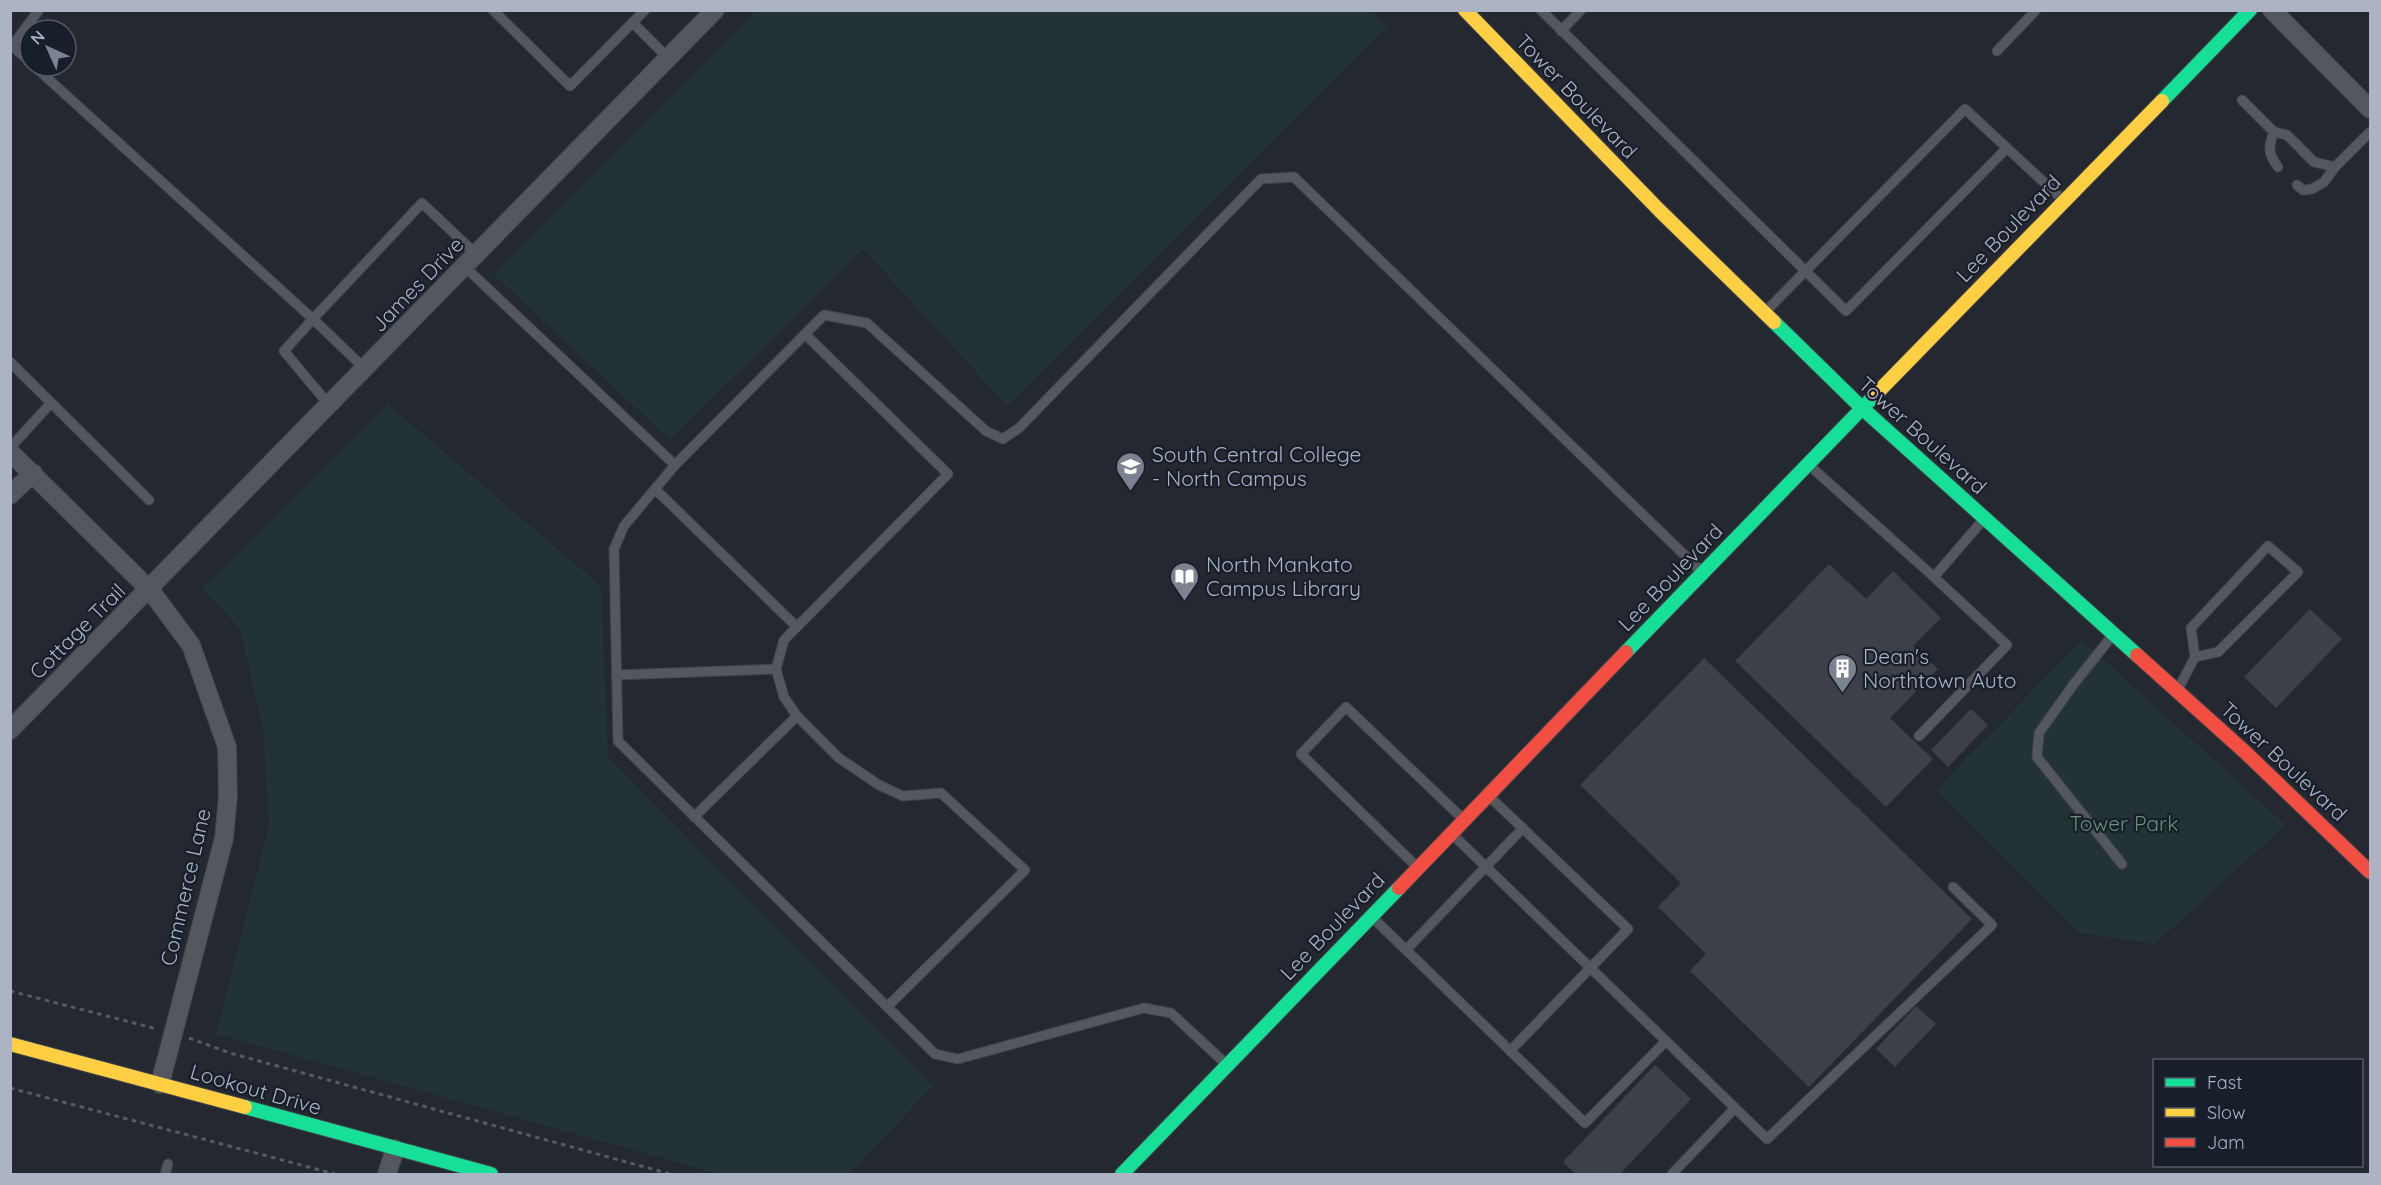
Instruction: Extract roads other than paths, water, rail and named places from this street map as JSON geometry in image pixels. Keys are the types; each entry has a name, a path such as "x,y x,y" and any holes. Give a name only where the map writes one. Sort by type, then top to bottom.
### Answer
{"street":[{"name":"James Drive","path":"150,590 716,10"},
{"name":"Lee Boulevard","path":"1122,1174 2250,10"},
{"path":"2272,10 2370,110"},
{"name":"Tower Boulevard","path":"1472,13 1660,211 1862,408 2253,760 2370,872"},
{"name":"Commerce Lane","path":"10,450 150,590 191,645 226,747 228,796 224,838 160,1084"},
{"path":"10,495 33,473"},
{"name":"Cottage Trail","path":"10,730 150,590"},
{"name":"Lookout Drive","path":"10,1044 491,1174"},
{"path":"387,1174 395,1149"}],"lane":[{"path":"11,47 39,10"},
{"path":"493,10 570,86 645,10"},
{"path":"1541,10 1846,311 2007,148"},
{"path":"1561,31 1581,10"},
{"path":"1997,51 2036,10"},
{"path":"633,23 669,58"},
{"path":"47,78 365,369"},
{"path":"2242,100 2274,132 2287,135 2314,162 2335,167"},
{"path":"1764,313 1965,109 2064,201"},
{"path":"2274,132 2269,146 2271,158 2278,167"},
{"path":"2297,185 2303,190 2312,189 2324,182 2335,167 2370,132"},
{"path":"1227,1065 1171,1013 1144,1008 957,1059 935,1054 618,741 614,549 624,526 675,465 824,315 867,323 986,431 1003,439 1019,428 1261,179 1294,177 1703,573"},
{"path":"330,406 284,351 423,203 471,261 675,465"},
{"path":"805,334 948,474 784,640 776,669 784,697 797,716 839,758 879,785 903,796 941,793 1025,870 887,1007"},
{"path":"10,362 149,500"},
{"path":"10,450 50,404"},
{"path":"1808,465 2007,645 1919,736"},
{"path":"655,489 797,627"},
{"path":"1934,577 1984,518"},
{"path":"2177,691 2194,657 2191,628 2268,546 2298,572 2218,652 2194,657"},
{"path":"2114,635 2073,685 2039,733 2037,757 2122,864"},
{"path":"616,675 776,669"},
{"path":"1418,868 1301,754 1346,707 1464,820"},
{"path":"694,817 797,716"},
{"path":"1488,795 1628,929 1510,1051"},
{"path":"1406,950 1523,828"},
{"path":"1451,834 1767,1139 1992,925 1953,887"},
{"path":"1371,916 1586,1123 1666,1041"},
{"path":"1672,1174 1735,1108"},
{"path":"165,1174 168,1164"}],"place":[{"name":"South Central College - North Campus","path":"1131,492"},
{"name":"North Mankato Campus Library","path":"1185,602"},
{"name":"Dean's Northtown Auto","path":"1842,694"}],"park label":[{"name":"Tower Park","path":"2124,823"}]}
